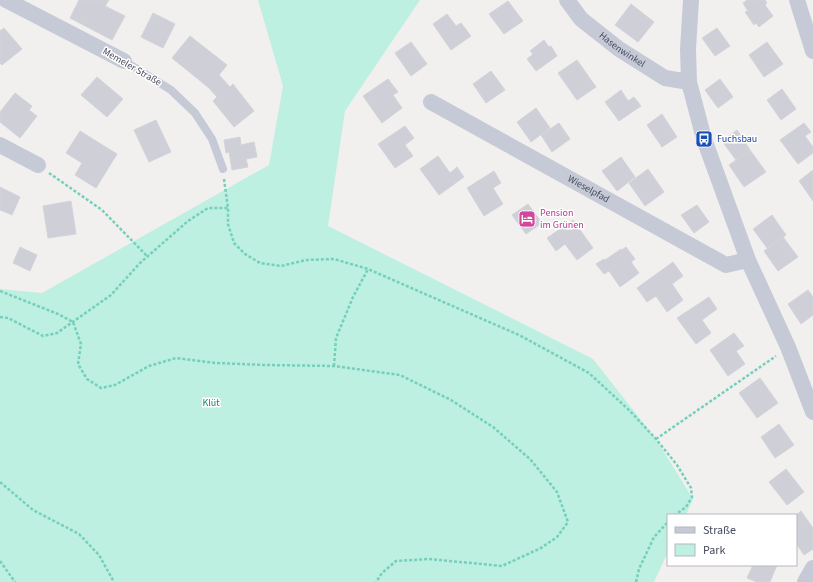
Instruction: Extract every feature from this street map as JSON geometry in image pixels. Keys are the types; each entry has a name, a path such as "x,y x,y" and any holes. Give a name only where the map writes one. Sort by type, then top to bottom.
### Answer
{"street":[{"name":"Memeler Straße","path":"6,0 124,62"},
{"name":"Hasenwinkel","path":"567,0 581,19 619,49 664,78 688,82"},
{"path":"691,0 688,49 688,82 704,139 748,260 788,347 813,412"},
{"path":"797,0 813,51"},
{"name":"Wieselpfad","path":"431,102 726,265 748,260"},
{"path":"0,145 38,165"},
{"path":"805,582 813,568"}],"lane":[{"name":"Memeler Straße","path":"124,62 171,90 195,113 212,139 223,169"}],"path":[{"path":"38,165 102,210 147,256"},
{"path":"223,169 228,208 228,224 234,243 245,254 260,262 281,266 306,260 334,259 368,269 519,335 590,373 630,411 656,439 677,465 691,488 692,497 686,507 676,514"},
{"path":"0,317 8,318 43,336 57,333 111,295 147,256 188,221 208,208 228,208"},
{"path":"334,366 336,338 352,297 368,269"},
{"path":"0,291 74,322 81,344 78,364 87,379 101,388 115,385 149,366 176,358 230,364 334,366 400,375 451,400 493,427 530,459 557,492 568,522 557,537 547,544 502,566 429,559 396,561 382,573 376,582"},
{"path":"656,439 788,347"},
{"path":"0,482 33,510 79,534 100,556 114,582"},
{"path":"636,582 639,570 654,537 667,523"},
{"path":"0,561 14,582"}],"green space":[{"name":"Klüt","path":"258,0 420,0 345,111 328,226 593,359 656,439 693,499 686,514 667,514 667,554 654,582 0,582 0,289 42,293 269,165 283,86"}],"building":[{"path":"79,0 109,0 105,6 125,16 112,40 70,18"},
{"path":"747,0 765,0 767,3 765,5 773,16 759,27 756,23 754,25 745,12 748,11 743,3"},
{"path":"508,1 523,21 504,34 489,14"},
{"path":"631,4 654,22 638,42 615,25"},
{"path":"153,13 175,24 163,48 141,37"},
{"path":"447,14 456,26 461,23 471,36 451,50 433,24"},
{"path":"4,28 22,49 2,65 0,63 0,31"},
{"path":"717,28 730,46 715,56 702,38"},
{"path":"190,36 227,65 219,75 230,87 233,84 254,111 234,127 213,101 217,97 209,88 172,58"},
{"path":"544,40 549,47 551,46 557,56 536,71 527,59 533,54 530,51"},
{"path":"411,42 427,64 411,76 395,53"},
{"path":"767,42 783,64 764,77 749,55"},
{"path":"577,60 596,87 577,100 558,73"},
{"path":"491,71 505,90 486,103 473,84"},
{"path":"97,77 123,99 107,117 81,95"},
{"path":"388,79 398,92 393,95 402,108 382,123 363,96"},
{"path":"720,79 733,97 718,108 705,90"},
{"path":"782,89 796,109 781,120 767,100"},
{"path":"621,90 628,101 634,97 641,106 619,121 605,102"},
{"path":"15,93 32,106 29,110 37,116 20,138 0,122 0,112"},
{"path":"536,108 550,128 531,142 517,122"},
{"path":"662,114 677,137 662,147 647,125"},
{"path":"156,120 171,152 149,162 134,130"},
{"path":"559,123 570,139 552,152 541,135"},
{"path":"804,123 811,132 805,136 813,147 813,153 798,164 780,140"},
{"path":"405,126 414,138 405,145 413,156 395,168 378,144"},
{"path":"737,130 750,150 736,160 722,141"},
{"path":"80,131 117,154 96,188 75,175 82,163 66,153"},
{"path":"240,137 241,145 254,142 257,157 246,159 248,167 232,170 229,152 226,153 224,140"},
{"path":"750,150 766,172 744,187 729,165"},
{"path":"438,156 450,173 457,167 464,177 439,195 420,169"},
{"path":"621,157 635,177 617,191 602,171"},
{"path":"648,169 664,192 645,206 629,183"},
{"path":"813,170 813,201 799,181"},
{"path":"494,171 501,183 493,188 503,204 484,216 467,188"},
{"path":"0,187 20,197 12,215 0,210"},
{"path":"71,201 76,234 48,238 43,206"},
{"name":"Pension im Grünen","path":"528,204 542,223 526,234 512,215"},
{"path":"697,205 709,222 694,233 681,215"},
{"path":"772,215 786,235 767,248 753,229"},
{"path":"573,220 593,248 577,260 565,244 556,251 547,238"},
{"path":"783,237 798,257 778,271 764,251"},
{"path":"20,247 37,255 30,271 13,263"},
{"path":"626,247 635,259 631,262 639,273 620,287 609,271 604,274 596,264"},
{"path":"673,262 683,276 672,284 683,300 667,312 656,296 647,302 637,288"},
{"path":"808,290 813,297 813,315 801,324 788,304"},
{"path":"709,297 717,309 702,320 711,333 696,344 677,318"},
{"path":"734,333 744,346 736,351 745,364 728,376 710,350"},
{"path":"760,378 778,403 757,418 739,393"},
{"path":"779,424 794,445 775,458 761,437"},
{"path":"786,469 804,492 787,505 769,482"},
{"path":"801,511 813,528 813,549 804,555 797,544 797,514"},
{"path":"753,566 777,566 770,582 757,582 747,578"}],"place":[{"name":"Fuchsbau","path":"704,139"},
{"name":"Pension im Grünen","path":"527,219"}]}
